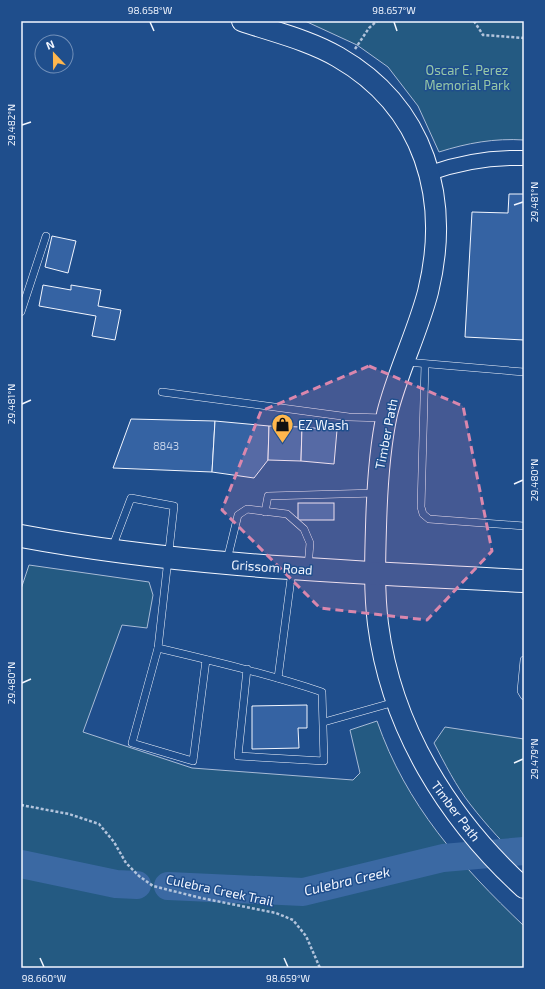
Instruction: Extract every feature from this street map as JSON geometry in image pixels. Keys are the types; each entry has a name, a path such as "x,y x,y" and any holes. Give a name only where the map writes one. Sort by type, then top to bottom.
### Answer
{"main road":[{"name":"Grissom Road","path":"21,536 168,558 226,564 524,581"}],"street":[{"name":"Timber Path","path":"242,21 320,48 346,62 372,81 400,112 422,148 434,191 436,217 433,267 427,294 387,418 380,455 374,573 378,626 390,683 421,760 441,793 503,869 524,888"},
{"path":"430,173 455,164 478,160 524,158"}],"lane":[{"path":"21,312 46,236"},
{"path":"404,362 524,372"},
{"path":"425,364 421,507 423,514 429,519 524,526"},
{"path":"162,392 349,418 387,418"},
{"path":"265,512 268,496 377,493"},
{"path":"111,550 131,498 174,506 158,648 132,743 193,761 206,660"},
{"path":"226,564 238,515 247,509 287,514 304,529 310,543 300,569 278,678"},
{"path":"158,648 247,669 322,692 324,761 238,756 247,669"},
{"path":"524,660 521,691 524,696"},
{"path":"324,722 397,702"}],"path":[{"path":"474,21 483,35 524,38"},
{"path":"346,62 374,22"},
{"name":"Culebra Creek Trail","path":"21,805 69,814 99,824 114,842 126,863 139,876 153,886 201,898 276,913 292,920 306,936 320,968"}],"highlighted area":[{"path":"369,366 463,406 492,551 427,620 320,608 222,510 261,411"}],"green space":[{"name":"Oscar E. Perez Memorial Park","path":"305,21 524,21 524,140 481,142 439,152 418,106 388,67 357,45"},
{"path":"29,565 149,582 153,595 147,628 122,625 83,732 192,768 353,780 360,773 350,730 377,721 403,780 419,807 437,832 478,880 524,926 524,968 21,968 21,589"},
{"path":"445,727 524,739 524,864 476,812 451,775 434,743"}],"building":[{"path":"509,194 524,194 524,340 465,337 472,212 508,213"},
{"path":"52,236 76,241 68,273 45,267"},
{"path":"43,285 71,290 71,285 101,290 98,306 121,310 115,340 92,336 96,316 39,306"},
{"path":"131,419 215,421 212,472 113,468"},
{"path":"215,421 269,426 268,460 254,478 212,472"},
{"path":"269,426 302,427 301,461 268,460"},
{"path":"302,427 337,430 334,464 301,461"},
{"path":"298,503 334,503 334,520 298,520"},
{"path":"307,705 307,728 298,728 299,748 252,749 252,706"}],"waterway":[{"name":"Culebra Creek","path":"168,886 303,892 443,858 524,851"},
{"name":"Culebra Creek","path":"21,864 116,884 137,885"}],"place":[{"name":"EZ Wash","path":"283,444"}]}
